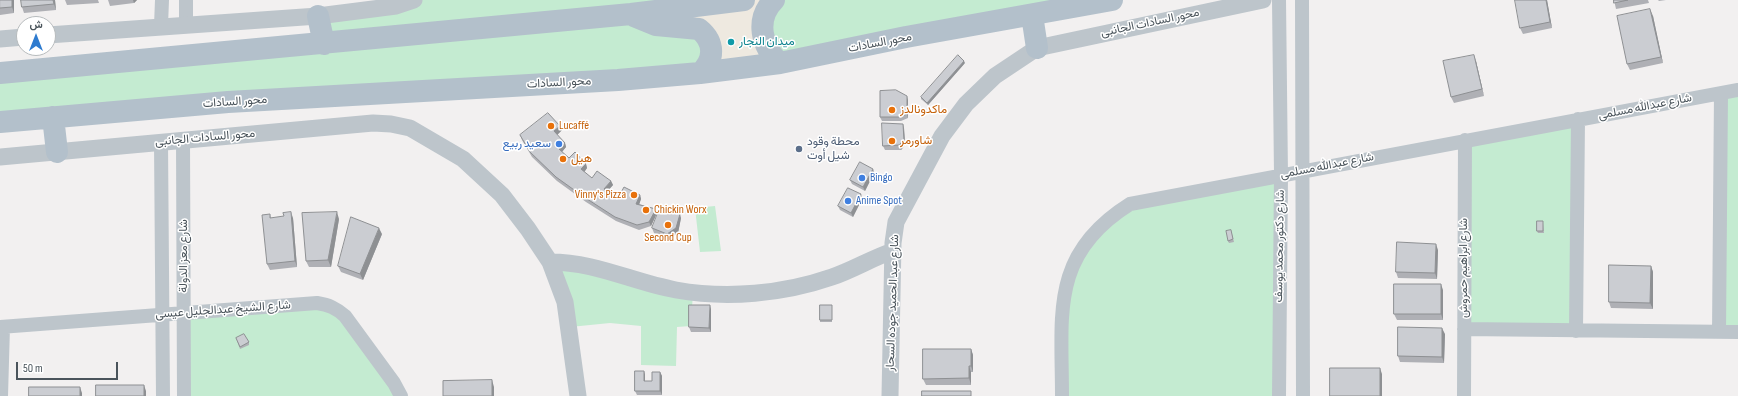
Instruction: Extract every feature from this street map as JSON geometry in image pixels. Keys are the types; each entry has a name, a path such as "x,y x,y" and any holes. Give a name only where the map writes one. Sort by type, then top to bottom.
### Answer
{"main road":[{"path":"0,73 324,44 631,14 744,0"},
{"path":"774,0 764,17 762,34 768,50 780,63"},
{"name":"محور السادات","path":"0,122 228,102 618,80 700,73 780,63 906,37 1112,0"},
{"path":"631,14 656,25 699,29 704,33 710,44 711,57 709,63 700,73"},
{"path":"1032,15 1037,48"},
{"path":"318,16 324,44"},
{"path":"53,117 57,152"}],"street":[{"path":"161,26 162,0"},
{"path":"186,0 186,24"},
{"path":"56,34 186,24 318,16 396,6 414,0"},
{"name":"محور السادات الجانبى","path":"1037,48 1262,0"},
{"name":"شارع دكتور محمد يوسف","path":"1279,0 1281,175 1279,396"},
{"name":"شارع دكتور محمد يوسف","path":"1302,0 1303,396"},
{"path":"0,39 16,38"},
{"name":"شارع عبد الحميد جوده السحار","path":"890,396 893,251 896,222 942,136 966,104 995,76 1037,48"},
{"name":"شارع عبدالله مسلمى","path":"1062,396 1062,304 1072,264 1096,229 1112,215 1130,204 1738,90"},
{"path":"1720,332 1721,93"},
{"path":"1576,331 1578,120"},
{"name":"محور السادات الجانبى","path":"0,157 373,123 391,124 410,128 463,159 502,195 528,229 550,262 565,302 578,396"},
{"name":"شارع معز الدولة","path":"183,140 184,396"},
{"name":"شارع ابراهيم حمروش","path":"1464,396 1465,140"},
{"name":"شارع معز الدولة","path":"161,142 163,396"},
{"path":"550,262 592,266 638,281 678,290 738,294 777,290 815,282 832,277 893,251"},
{"name":"شارع الشيخ عبدالجليل عيسى","path":"1,327 317,303 328,304 338,309 345,316 394,383 401,396"},
{"path":"1,327 1,396"},
{"path":"1464,329 1738,332"}],"green space":[{"path":"414,0 743,0 691,28 709,63 0,122 0,73 324,44 318,16"},
{"path":"774,0 1112,0 773,57 772,2"},
{"path":"1738,92 1738,332 1719,332 1721,93"},
{"path":"1578,119 1576,331 1464,329 1465,140"},
{"path":"1281,175 1279,396 1062,396 1065,284 1112,215"},
{"path":"715,206 721,251 700,252 695,208"},
{"path":"564,262 693,292 691,326 677,327 676,366 641,365 641,326 610,323 570,327 558,279"},
{"path":"328,304 401,396 184,396 184,313"}],"sand":[{"path":"744,0 774,0 772,2 773,57 700,73 710,44 656,25"}],"building":[{"path":"0,0 12,0 12,7 0,8"},
{"path":"21,0 53,0 54,4 22,7"},
{"path":"1515,0 1546,0 1550,22 1520,28"},
{"path":"1614,0 1628,0 1614,3"},
{"path":"1650,9 1661,57 1627,64 1617,16"},
{"path":"958,55 964,61 927,103 921,97"},
{"path":"1474,55 1482,89 1451,97 1443,61"},
{"path":"896,90 907,96 907,114 900,117 880,117 880,91"},
{"path":"548,113 560,126 554,131 565,143 559,149 569,158 575,152 586,164 581,169 592,178 597,171 611,181 604,189 619,196 624,187 640,195 636,204 656,209 649,222 637,225 615,217 556,177 530,152 520,135"},
{"path":"882,123 903,124 904,140 899,145 883,146"},
{"path":"860,162 873,169 863,187 850,180"},
{"path":"848,188 861,194 851,213 838,206"},
{"path":"660,208 680,214 676,228 667,234 652,228"},
{"path":"291,212 295,261 267,264 262,215 270,214 270,218 284,216 283,213"},
{"path":"337,212 328,260 306,261 302,213"},
{"path":"351,217 379,228 360,274 338,266"},
{"path":"1537,221 1543,221 1543,231 1537,231"},
{"path":"1231,230 1233,239 1228,241 1226,231"},
{"path":"1397,242 1436,244 1435,273 1396,272"},
{"path":"1609,265 1651,266 1650,303 1609,302"},
{"path":"1394,284 1441,284 1441,314 1394,314"},
{"path":"689,305 710,305 709,328 689,327"},
{"path":"820,305 832,305 832,320 820,320"},
{"path":"1398,327 1442,328 1442,357 1398,356"},
{"path":"244,334 249,342 240,347 236,338"},
{"path":"923,349 971,349 969,378 923,379"},
{"path":"1330,368 1380,368 1380,396 1330,396"},
{"path":"635,371 644,371 644,381 652,381 652,372 660,372 660,391 635,391"},
{"path":"492,380 492,396 443,396 443,381"},
{"path":"96,385 144,385 144,396 96,396"},
{"path":"29,387 80,387 80,396 29,396"},
{"path":"922,391 971,391 971,396 922,396"}],"place":[{"name":"ميدان النجار","path":"731,42"},
{"name":"ماكدونالدز","path":"892,110"},
{"name":"Lucaffé","path":"551,126"},
{"name":"شاورمر","path":"892,141"},
{"name":"سعيد ربيع","path":"559,144"},
{"name":"محطة وقود شيل أوت","path":"799,149"},
{"name":"هيل","path":"563,159"},
{"name":"Bingo","path":"862,178"},
{"name":"Vinny's Pizza","path":"634,195"},
{"name":"Anime Spot","path":"848,201"},
{"name":"Chickin Worx","path":"646,210"},
{"name":"Second Cup","path":"668,225"}]}
